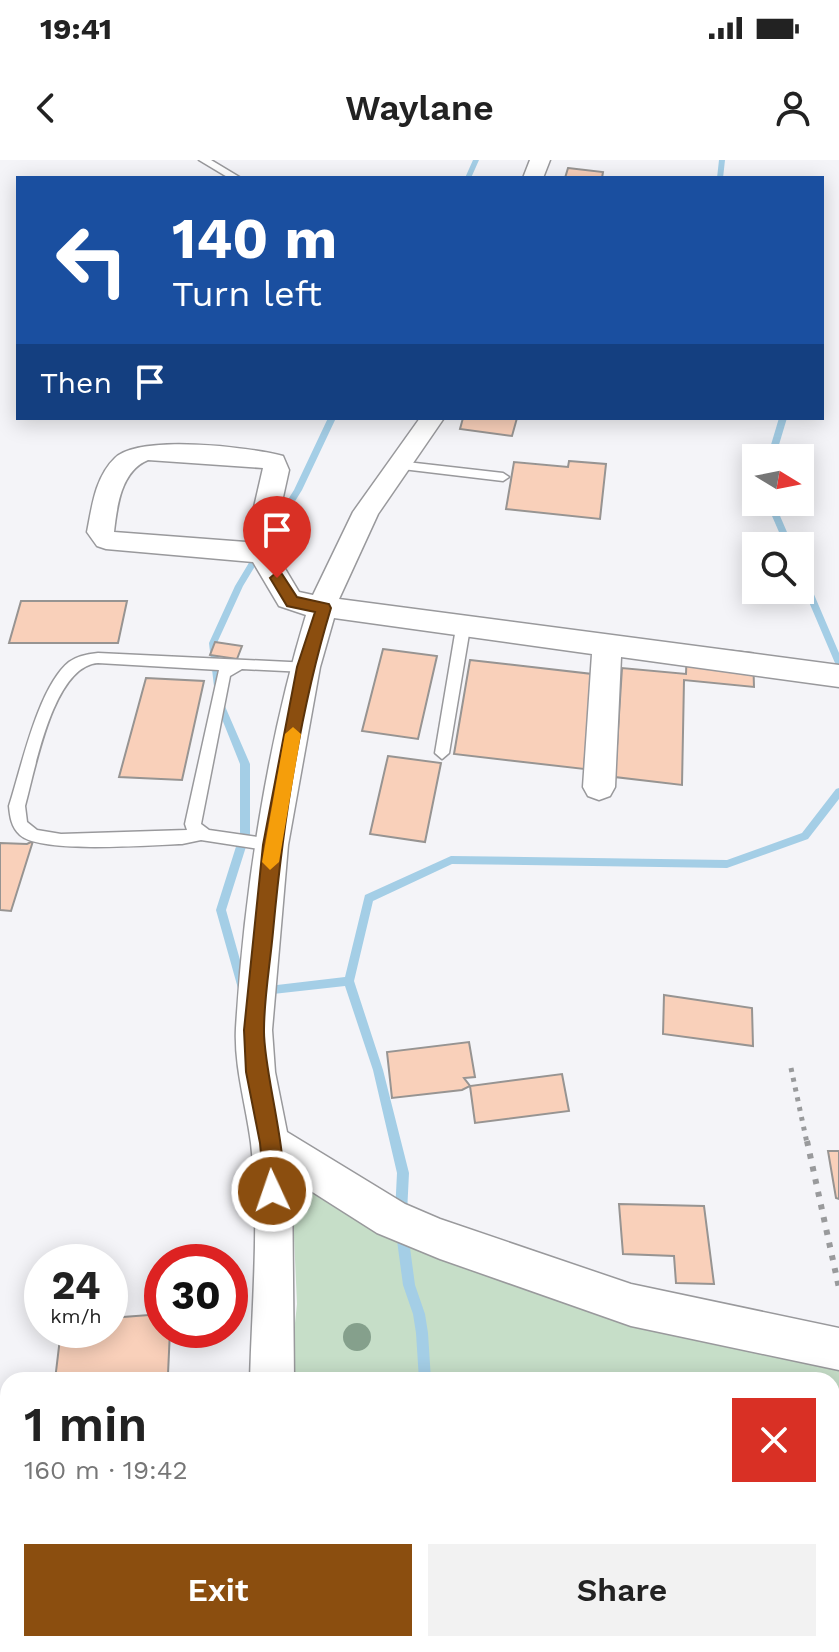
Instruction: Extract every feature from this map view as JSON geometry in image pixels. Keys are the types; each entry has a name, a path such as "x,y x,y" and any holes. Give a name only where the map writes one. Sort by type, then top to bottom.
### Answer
{"street":[{"path":"272,1372 274,1215 270,1143 256,1072 254,1030 272,845 305,667 323,608 366,512 431,420"},
{"path":"257,552 276,470 274,462 165,451 132,455 119,466 100,532 103,538 257,552 265,556 289,599 323,608 463,628 839,676"},
{"path":"599,787 607,645"},
{"path":"270,1143 391,1219 426,1234 631,1305 839,1349"}],"lane":[{"path":"204,160 232,176"},
{"path":"398,465 503,477"},
{"path":"442,753 463,628"},
{"path":"272,845 200,834 182,838 42,838 22,828 17,820 17,806 56,688 72,667 82,661 98,658 305,667"},
{"path":"200,834 193,824 196,809 224,674 234,666"}],"path":[{"path":"791,1068 839,1288"}],"green space":[{"path":"299,1179 839,1358 839,1372 290,1372 297,1304 292,1192"}],"building":[{"path":"568,168 603,172 602,176 566,176"},
{"path":"462,420 516,420 512,436 460,429"},
{"path":"569,461 606,464 600,519 506,509 514,462 568,467"},
{"path":"21,601 127,601 118,643 9,643"},
{"path":"215,642 242,646 237,659 210,655"},
{"path":"687,646 753,653 754,687 684,680 682,785 615,777 622,668 686,674"},
{"path":"383,649 437,656 418,739 362,731"},
{"path":"470,660 592,674 584,769 454,754"},
{"path":"146,678 204,681 182,780 119,777"},
{"path":"388,756 441,763 425,842 370,834"},
{"path":"33,841 11,911 0,910 0,843 27,844"},
{"path":"664,995 752,1008 753,1046 663,1034"},
{"path":"469,1042 475,1077 464,1078 470,1086 462,1090 392,1098 387,1052"},
{"path":"562,1074 569,1111 475,1123 470,1086"},
{"path":"828,1151 839,1151 839,1199 836,1198"},
{"path":"619,1204 704,1206 714,1284 676,1283 674,1256 623,1254"},
{"path":"144,1315 144,1348 169,1348 168,1372 56,1372 59,1348 128,1348 128,1317"}],"waterway":[{"path":"469,176 476,160"},
{"path":"720,176 722,160"},
{"path":"271,533 298,490 331,420"},
{"path":"775,444 782,420"},
{"path":"776,516 783,532"},
{"path":"244,992 221,910 245,834 245,764 220,704 213,643 239,586 259,553"},
{"path":"814,604 839,663"},
{"path":"349,981 369,898 451,860 727,864 805,836 839,792"},
{"path":"264,990 349,981"},
{"path":"349,981 378,1070 403,1173 401,1213"},
{"path":"402,1233 409,1285 419,1314 424,1372"}],"slow traffic":[{"path":"270,862 293,734"}],"route":[{"path":"272,1191 270,1143 256,1072 254,1030 272,845 305,667 323,608 292,602 277,578"}]}
